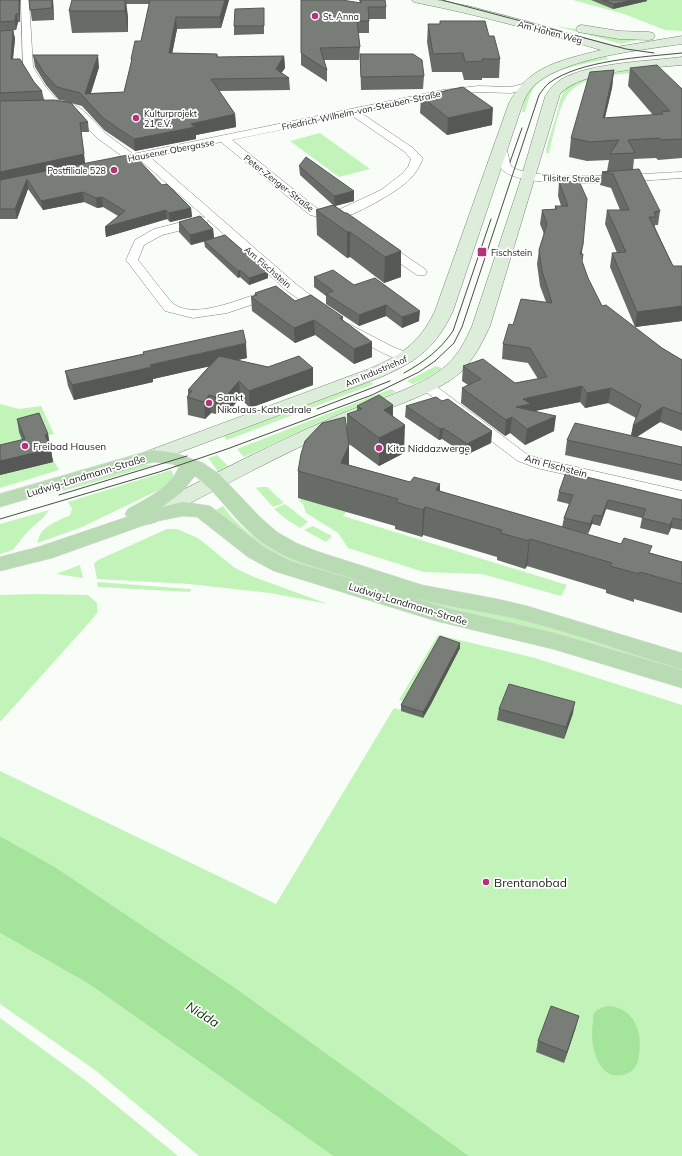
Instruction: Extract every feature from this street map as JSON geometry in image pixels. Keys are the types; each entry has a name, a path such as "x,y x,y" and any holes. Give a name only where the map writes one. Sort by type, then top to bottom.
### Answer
{"main road":[{"name":"Am Hohen Weg","path":"418,0 440,4 558,34 617,51 640,56 682,61"},
{"name":"Am Hohen Weg","path":"466,0 590,31 646,36 682,36"},
{"path":"558,34 577,43 584,50 582,56 570,63"},
{"name":"Friedrich-Wilhelm-von-Steuben-Straße","path":"526,86 546,72 570,63 617,51 682,40"},
{"path":"215,481 288,444 353,415 427,386 454,368 476,338 530,172 552,97 556,90 562,85 580,77 610,70 682,61"},
{"name":"Am Industriehof","path":"152,456 368,376 408,358 422,347 439,322 516,103 526,86"},
{"name":"Ludwig-Landmann-Straße","path":"0,501 152,456 172,457 190,464 215,481 236,502 252,523 266,535 297,552 421,592 507,609 682,661"},
{"path":"97,534 152,504 181,483 187,474 190,464"},
{"name":"Ludwig-Landmann-Straße","path":"148,517 215,481"},
{"name":"Ludwig-Landmann-Straße","path":"0,564 44,553 148,517 183,509 203,511 256,552 282,566 444,615 554,641 682,679"}],"street":[{"path":"25,0 23,34 28,66 41,88 55,104"},
{"name":"Friedrich-Wilhelm-von-Steuben-Straße","path":"224,140 448,92 478,89 511,90 526,86"},
{"path":"41,105 55,104"},
{"name":"Am Fischstein","path":"55,104 70,106 78,109 96,132 137,157 291,287 349,328 386,349 408,358"},
{"name":"Peter-Zenger-Straße","path":"224,140 314,212 325,215 338,215 378,198 409,175 416,166 417,158 409,150 353,112"},
{"name":"Hausener Obergasse","path":"105,163 224,140"},
{"path":"490,178 509,170 503,162 501,147"},
{"name":"Tilsiter Straße","path":"530,172 593,174 682,169"},
{"name":"Tilsiter Straße","path":"509,170 581,179 682,175"},
{"name":"Peter-Zenger-Straße","path":"338,215 351,224"},
{"path":"211,218 158,232 139,243 133,256 132,260 170,308 193,314 222,310 291,287"},
{"path":"376,241 421,272"},
{"name":"Am Fischstein","path":"427,386 522,458 537,463 682,496"}],"shaded area":[{"path":"573,0 682,0 682,31 665,30 624,14"},
{"path":"556,26 642,39 621,44"},
{"path":"605,57 610,59 568,68 547,76 533,89 525,112 522,112 527,93 541,78 562,68"},
{"path":"647,69 646,72 614,75 591,80 580,84 572,90 563,102 549,153 546,153 548,140 556,117 560,99 569,87 589,78 602,75"},
{"path":"320,133 370,169 339,177 290,141"},
{"path":"436,366 442,368 427,378 413,384 407,381"},
{"path":"369,381 374,384 227,440 224,436"},
{"path":"391,389 396,392 324,420 244,457 237,449"},
{"name":"Freibad Hausen","path":"0,404 19,409 41,406 54,434 45,436 47,449 59,470 0,488"},
{"path":"217,455 228,466 218,471 208,458"},
{"path":"143,465 154,465 63,491 63,488"},
{"path":"171,470 173,477 163,488 82,527 38,543 41,533 45,529 55,522 70,515 72,509 68,502"},
{"path":"267,487 284,503 273,507 256,488"},
{"path":"303,499 347,511 343,516 567,585 561,596 482,574 424,572 348,548 338,533 306,513 303,504 298,500"},
{"path":"285,504 308,522 300,528 274,509"},
{"path":"223,506 234,520 247,531 276,550 508,613 682,668 682,674 419,602 281,559 232,528 216,510"},
{"path":"49,510 44,517 28,531 13,550 0,554 0,524"},
{"path":"313,526 332,536 326,542 304,530"},
{"path":"167,529 177,529 198,538 235,568 254,577 328,604 270,593 189,584 97,579 94,564 98,560"},
{"path":"80,565 83,578 56,574"},
{"path":"97,582 191,589 190,592 98,587"},
{"path":"0,595 88,595 97,603 97,613 0,722"},
{"name":"Brentanobad","path":"438,635 535,658 682,705 682,1156 469,1156 234,987 55,867 0,836 0,771 276,904 394,708 401,710 406,702 399,700"},
{"path":"0,933 89,984 333,1156 199,1156 95,1070 0,1004"},
{"path":"0,1018 85,1080 178,1156 0,1156"}],"water":[{"name":"Nidda","path":"0,836 55,867 234,987 469,1156 333,1156 89,984 0,933"},
{"path":"607,1006 616,1007 624,1011 635,1022 638,1030 640,1046 638,1061 634,1069 626,1074 616,1075 608,1073 597,1059 594,1050 592,1030 594,1014 598,1009"}],"building":[{"path":"0,0 19,0 19,14 16,14 15,21 0,22"},
{"path":"29,0 52,0 52,8 30,10"},
{"path":"72,0 125,0 125,11 69,11"},
{"path":"150,0 225,0 220,17 176,17 169,53 217,54 217,57 284,56 276,69 289,78 211,79 235,114 191,124 195,127 134,139 103,118 80,93 57,87 44,73 33,55 98,55 85,94 124,92 135,41 141,41"},
{"path":"301,0 342,0 361,3 361,0 385,0 386,7 368,7 369,21 357,21 360,47 320,48 327,70 301,53"},
{"path":"603,0 632,0 614,4"},
{"path":"264,8 264,26 234,26 235,9"},
{"path":"440,21 485,21 489,36 494,36 500,59 482,59 483,61 465,62 463,53 433,54 428,24 440,24"},
{"path":"13,30 11,59 20,59 34,82 42,91 0,93 0,31"},
{"path":"360,54 413,54 422,60 424,76 361,77"},
{"path":"657,65 682,89 682,139 661,140 659,138 628,140 635,153 610,154 619,140 590,142 571,138 590,72 614,70 603,118 663,114 661,112 670,111 630,68"},
{"path":"463,87 493,108 448,118 421,96"},
{"path":"54,100 71,103 88,122 80,123 84,154 0,172 0,101"},
{"path":"133,154 162,185 167,184 191,208 169,213 166,210 105,227 125,211 102,197 96,198 83,192 41,201 27,179 15,209 0,209 0,180"},
{"path":"306,157 354,191 334,196 299,166"},
{"path":"639,169 660,211 654,212 656,217 649,217 673,266 682,266 682,306 637,312 612,253 626,252 607,210 629,210 613,174 602,172"},
{"path":"579,181 587,199 583,245 580,254 583,254 582,261 588,278 602,306 606,305 662,348 682,360 682,414 663,407 633,426 641,405 611,388 587,393 582,386 523,399 531,404 516,407 556,416 527,429 512,417 506,420 462,388 481,379 463,366 483,359 515,383 547,377 530,348 503,344 509,324 513,325 521,299 552,303 542,271 539,250 547,224 542,210 557,209 555,206 568,206 559,182"},
{"path":"333,205 347,213 401,251 385,257 316,210"},
{"path":"200,216 213,229 190,235 179,222"},
{"path":"225,235 268,272 249,278 240,270 238,271 204,241"},
{"path":"333,270 354,285 375,278 420,311 402,317 386,305 359,315 326,294 333,291 314,277"},
{"path":"276,286 295,301 311,295 343,317 340,318 372,342 354,349 314,320 294,328 251,297 257,295 255,293"},
{"path":"243,330 246,343 150,365 152,367 72,385 65,371 144,354 143,352"},
{"path":"219,356 268,367 299,356 313,368 249,391 239,381 227,395 218,393 215,397 209,395 204,402 187,397 192,391 188,390"},
{"path":"379,395 393,405 384,410 405,425 379,438 347,414 362,409 357,406"},
{"path":"436,397 442,401 448,399 492,431 467,444 443,428 440,429 406,406"},
{"path":"39,413 48,434 45,435 51,449 0,461 0,445 25,439 17,419"},
{"path":"345,417 349,445 341,463 410,482 414,477 440,484 436,490 621,544 624,538 652,546 649,553 682,562 682,584 640,572 639,574 610,566 612,563 530,539 529,541 500,533 502,530 425,507 423,510 396,502 398,499 298,471 305,441 322,423"},
{"path":"575,423 682,447 682,465 567,440"},
{"path":"566,472 682,500 682,520 673,518 670,525 642,518 646,509 608,500 602,516 594,515 590,524 564,518 573,495 559,492"},
{"path":"440,636 460,643 431,698 423,712 401,705"},
{"path":"509,684 575,702 566,727 499,709"},
{"path":"551,1006 579,1016 567,1052 538,1041"}],"tram line":[{"path":"442,0 626,49 654,53"},
{"path":"0,519 159,472 227,449 372,395 419,372 435,361 454,343 462,327 539,95 545,87 562,75 595,64 631,58 682,53"},
{"path":"510,162 522,128"},
{"path":"404,373 431,355 443,344 453,331 491,219"},
{"path":"317,409 390,381"},
{"path":"59,495 187,456"}],"place":[{"name":"St. Anna","path":"315,16"},
{"name":"Kulturprojekt 21 e.V.","path":"136,118"},
{"name":"Postfiliale 528","path":"114,170"},
{"name":"Fischstein","path":"482,252"},
{"name":"Sankt Nikolaus-Kathedrale","path":"209,403"},
{"name":"Freibad Hausen","path":"25,446"},
{"name":"Kita Niddazwerge","path":"379,448"},
{"name":"Brentanobad","path":"486,882"}]}
